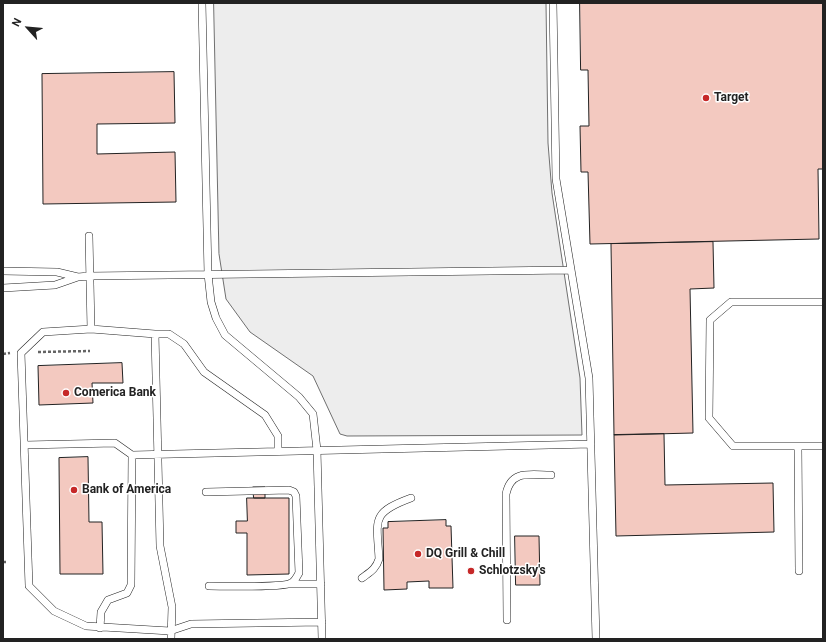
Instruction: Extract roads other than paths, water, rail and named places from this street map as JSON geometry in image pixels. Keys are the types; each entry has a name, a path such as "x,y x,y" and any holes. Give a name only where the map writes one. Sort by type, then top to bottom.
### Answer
{"lane":[{"path":"202,3 208,274 211,302 216,318 225,335 299,397 313,414 318,450 322,639"},
{"path":"553,3 556,179 589,378 596,639"},
{"path":"89,236 91,329"},
{"path":"3,288 55,286 78,277 89,276 571,270"},
{"path":"3,271 57,272 78,277"},
{"path":"823,302 731,302 710,320 709,418 734,446 823,446"},
{"path":"278,451 278,436 265,415 204,372 184,344 169,334 91,329 43,332 21,353 29,586 54,611 86,626 170,631 191,624 322,622"},
{"path":"155,334 160,546 172,607 170,631 171,639"},
{"path":"24,445 115,443 132,455 591,444"},
{"path":"798,446 799,571"},
{"path":"100,628 101,612 108,600 127,593 131,585 132,455"},
{"path":"507,620 507,487 515,477 523,475 551,475"},
{"path":"206,492 289,490 294,492 296,496 298,573 295,580 291,584"},
{"path":"362,578 374,570 379,559 378,521 380,515 395,504 411,498"},
{"path":"209,586 321,584"}],"place":[{"name":"Target","path":"706,98"},
{"name":"Comerica Bank","path":"66,393"},
{"name":"Bank of America","path":"74,490"},
{"name":"DQ Grill & Chill","path":"418,554"},
{"name":"Schlotzsky's","path":"471,571"}]}
